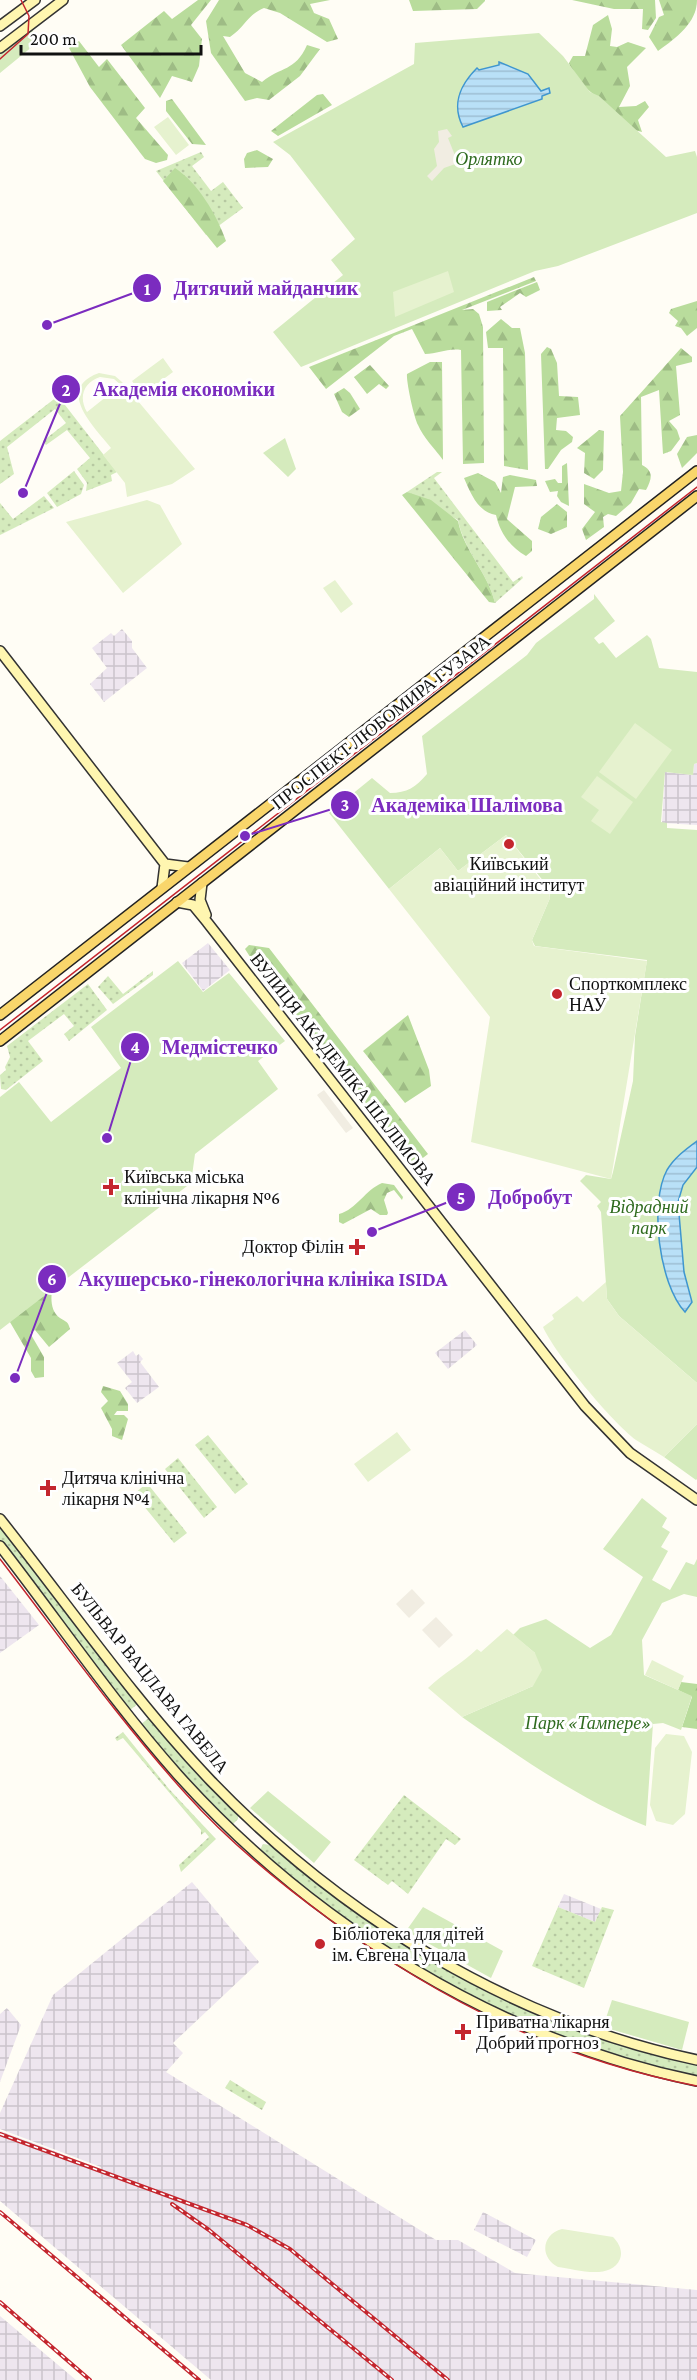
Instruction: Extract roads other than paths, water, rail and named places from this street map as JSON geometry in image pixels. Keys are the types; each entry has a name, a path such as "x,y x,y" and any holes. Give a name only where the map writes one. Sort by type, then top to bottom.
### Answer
{"main road":[{"name":"ПРОСПЕКТ ЛЮБОМИРА ГУЗАРА","path":"0,1015 697,471"},
{"name":"ПРОСПЕКТ ЛЮБОМИРА ГУЗАРА","path":"0,1041 697,496"}],"street":[{"path":"0,26 33,0 41,16"},
{"path":"0,48 63,0"},
{"path":"0,651 165,864 188,867"},
{"path":"162,888 165,864"},
{"name":"ВУЛИЦЯ АКАДЕМІКА ШАЛІМОВА","path":"202,883 200,900 206,914 577,1393 608,1429 633,1451 697,1498"},
{"name":"ВУЛИЦЯ АКАДЕМІКА ШАЛІМОВА","path":"177,902 193,905 585,1406 630,1454 697,1498"},
{"name":"БУЛЬВАР ВАЦЛАВА ГАВЕЛА","path":"0,1519 192,1760 244,1812 328,1886 404,1940 494,1990 607,2036 697,2060"},
{"name":"БУЛЬВАР ВАЦЛАВА ГАВЕЛА","path":"0,1546 177,1774 235,1834 316,1902 411,1968 528,2027 610,2058 659,2073 697,2081"}],"water":[{"path":"499,62 528,74 541,91 549,88 550,93 542,96 542,99 463,127 458,110 462,88 477,68 479,70 499,65"},
{"path":"697,1141 697,1167 683,1185 678,1202 684,1272 692,1302 685,1312 676,1299 663,1263 658,1222 659,1202 667,1170"}],"tram line":[{"path":"0,59 28,34 29,16 21,0"},
{"path":"0,1030 697,487"},
{"path":"0,1559 114,1708 186,1794 236,1844 310,1905 415,1976 504,2023 597,2060 697,2086"}],"railway":[{"path":"0,2134 247,2225 290,2249 448,2380"},
{"path":"172,2204 209,2230 392,2380"},
{"path":"0,2212 199,2380"},
{"path":"0,2302 90,2380"}],"place":[{"name":"Дитячий майданчик","path":"47,325"},
{"name":"Академія економіки","path":"23,493"},
{"name":"Академіка Шалімова","path":"245,836"},
{"name":"Київський авіаційний інститут","path":"509,844"},
{"name":"Спорткомплекс НАУ","path":"557,994"},
{"name":"Медмістечко","path":"107,1138"},
{"name":"Київська міська клінічна лікарня №6","path":"111,1187"},
{"name":"Добробут","path":"372,1232"},
{"name":"Доктор Філін","path":"357,1247"},
{"name":"Акушерсько-гінекологічна клініка ISIDA","path":"15,1378"},
{"name":"Дитяча клінічна лікарня №4","path":"48,1488"},
{"name":"Бібліотека для дітей ім. Євгена Гуцала","path":"320,1944"},
{"name":"Приватна лікарня Добрий прогноз","path":"463,2032"}],"park label":[{"name":"Орлятко","path":"489,159"},
{"name":"Відрадний парк","path":"649,1217"},
{"name":"Парк «Тампере»","path":"588,1723"}]}
